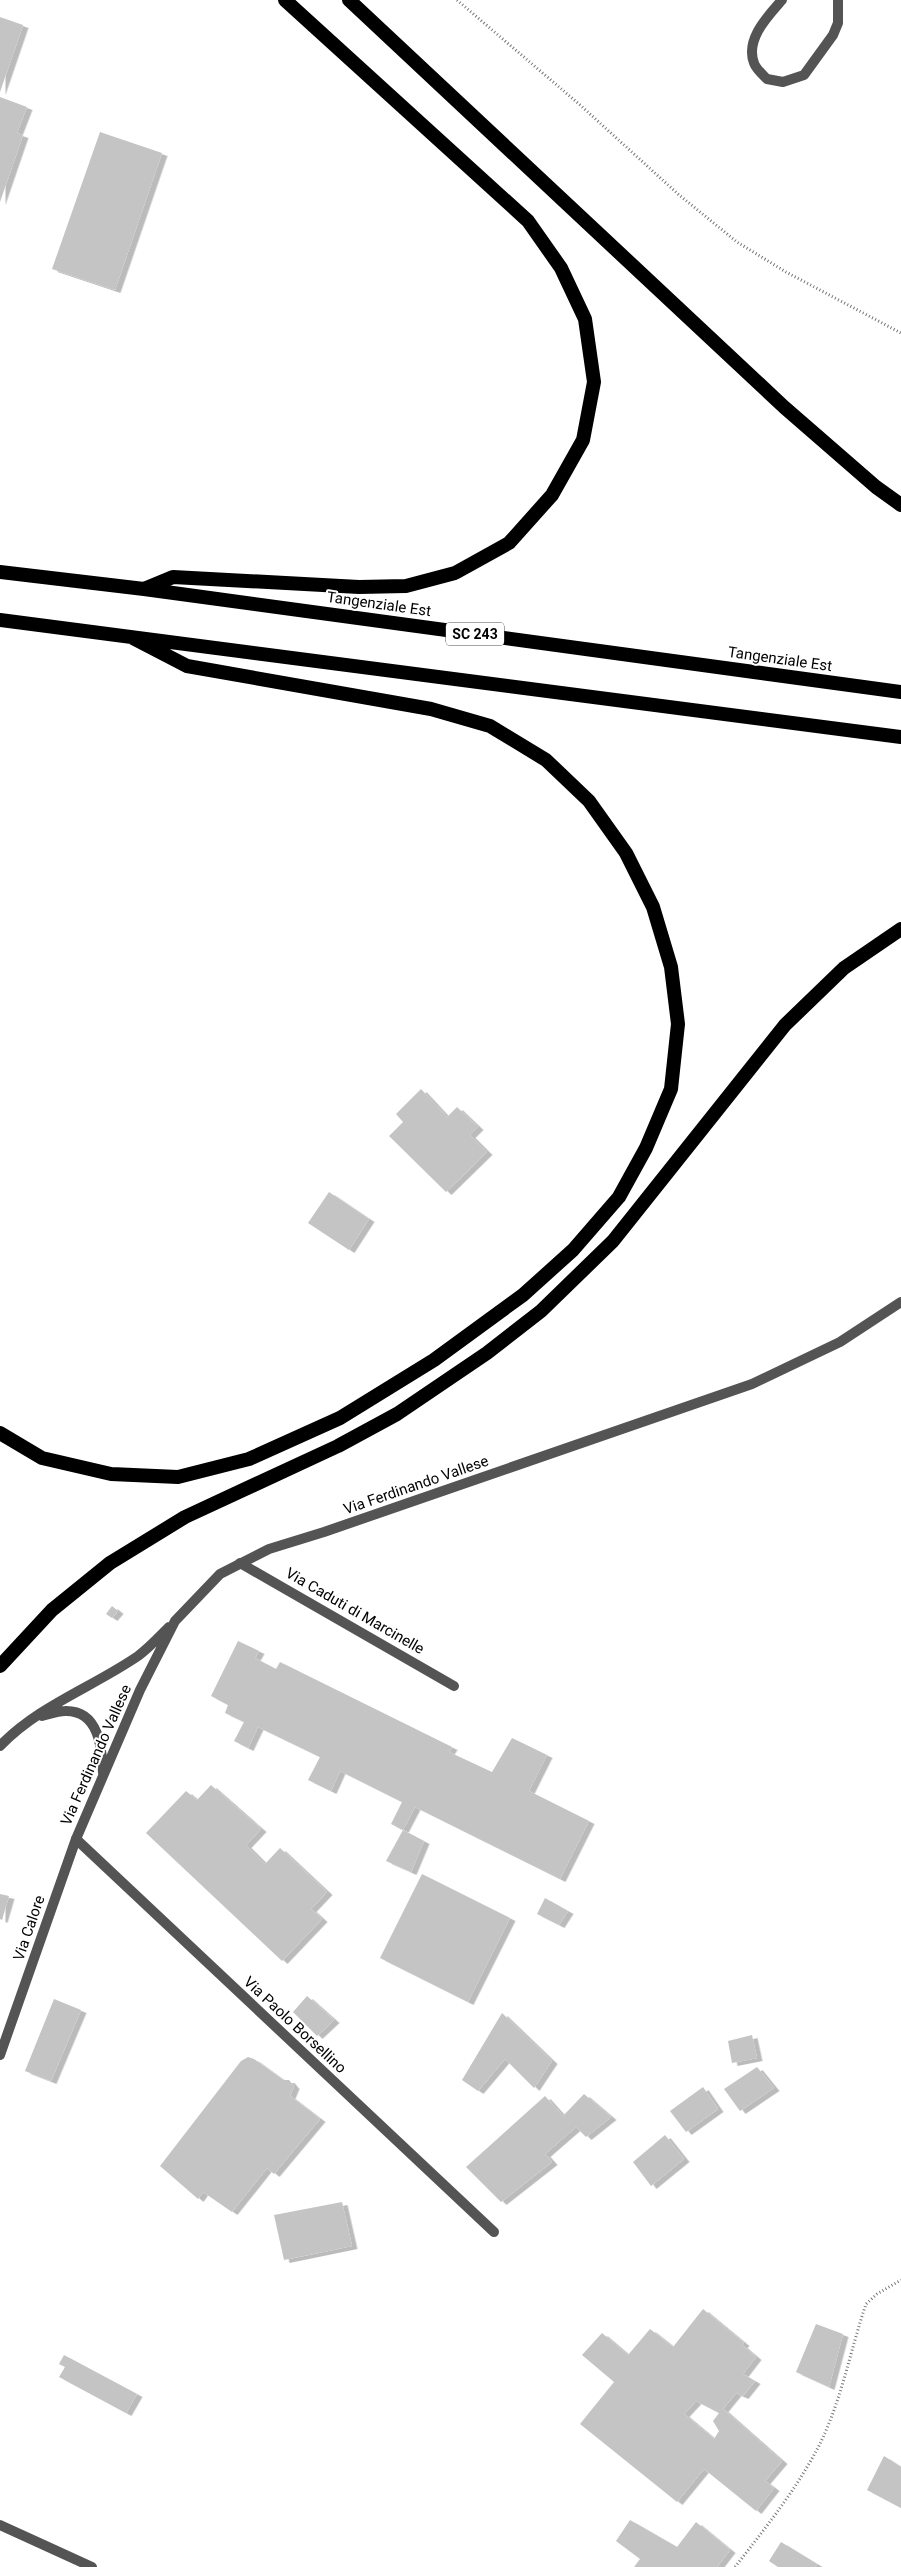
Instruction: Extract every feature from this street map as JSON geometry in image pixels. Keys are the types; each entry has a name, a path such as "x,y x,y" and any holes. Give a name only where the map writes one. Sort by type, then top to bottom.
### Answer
{"highway":[{"path":"144,588 173,577 359,587 406,586 456,573 509,543 552,494 583,440 594,382 585,319 562,268 528,221 284,0"},
{"path":"349,0 784,407 876,487 901,506"},
{"name":"Tangenziale Est","path":"0,572 144,588 901,692"},
{"path":"0,620 901,737"},
{"path":"0,1433 42,1458 111,1474 178,1477 249,1459 340,1418 434,1360 523,1295 573,1250 619,1197 646,1148 671,1089 678,1024 671,966 654,907 626,853 589,801 546,760 490,726 431,709 187,666 133,638"},
{"path":"0,1666 52,1610 110,1563 185,1517 338,1446 397,1414 486,1353 541,1311 612,1241 785,1025 844,968 901,929"}],"street":[{"path":"782,0 760,25 753,46 754,64 767,79 783,82 804,75 833,34 838,23 838,0"},
{"name":"Via Ferdinando Vallese","path":"76,1839 140,1690 175,1621 220,1574 269,1549 324,1532 752,1384 840,1342 901,1302"},
{"name":"Via Caduti di Marcinelle","path":"240,1563 454,1686"},
{"path":"0,1746 13,1732 35,1717 139,1655 175,1621"},
{"path":"35,1717 66,1711 83,1716 95,1727 102,1744 103,1776"},
{"name":"Via Calore","path":"0,2055 76,1839"},
{"name":"Via Paolo Borsellino","path":"76,1839 494,2232"},
{"path":"0,2525 92,2567"}],"path":[{"path":"457,0 579,104 678,194 737,242 786,272 901,333"},
{"path":"735,2567 770,2522 815,2455 837,2402 866,2304 877,2294 901,2280"}],"building":[{"path":"0,17 23,25 0,92"},
{"path":"0,97 27,107 17,133 23,135 0,202"},
{"path":"100,132 162,153 115,290 52,269"},
{"path":"421,1089 447,1117 457,1107 478,1127 470,1135 487,1152 446,1192 389,1136 403,1122 396,1114"},
{"path":"329,1192 369,1219 349,1250 308,1223"},
{"path":"112,1606 118,1611 112,1618 106,1614"},
{"path":"238,1641 259,1651 255,1658 276,1669 280,1662 452,1747 449,1752 492,1772 512,1738 547,1755 529,1791 589,1821 560,1879 415,1807 403,1830 391,1824 402,1802 340,1771 331,1791 308,1780 320,1757 258,1727 248,1748 234,1741 244,1722 225,1713 228,1705 211,1696"},
{"path":"211,1785 261,1829 246,1845 265,1864 280,1848 327,1892 311,1909 322,1919 282,1961 146,1833 186,1791 197,1800"},
{"path":"403,1830 424,1841 411,1872 386,1861"},
{"path":"422,1874 510,1918 468,2002 380,1958"},
{"path":"0,1894 9,1896 2,1920 0,1919"},
{"path":"545,1898 568,1911 559,1925 537,1914"},
{"path":"307,1996 334,2020 317,2036 293,2012"},
{"path":"54,1999 81,2010 51,2081 25,2071"},
{"path":"502,2013 552,2061 534,2088 505,2059 478,2091 462,2080"},
{"path":"752,2035 757,2058 732,2063 728,2041"},
{"path":"248,2057 254,2059 283,2080 289,2080 294,2086 290,2096 320,2119 274,2174 267,2168 232,2212 203,2192 198,2199 160,2166 241,2061"},
{"path":"757,2067 774,2088 740,2111 724,2089"},
{"path":"703,2087 718,2109 686,2132 670,2111"},
{"path":"584,2094 611,2117 586,2137 576,2127 545,2154 552,2162 501,2202 466,2167 545,2096 563,2116"},
{"path":"665,2135 684,2159 651,2186 633,2162"},
{"path":"342,2202 352,2246 284,2260 274,2215"},
{"path":"703,2309 744,2343 742,2345 756,2357 743,2374 755,2381 743,2396 736,2393 723,2409 782,2461 765,2481 774,2488 756,2511 704,2469 677,2502 580,2424 614,2382 582,2355 602,2333 628,2355 650,2329 673,2347","holes":["696,2401 719,2413 713,2421 719,2431 714,2439 684,2414"]},
{"path":"816,2324 843,2334 829,2387 796,2372"},
{"path":"64,2355 137,2394 126,2413 59,2377 65,2367 59,2364"},
{"path":"884,2456 901,2467 901,2508 867,2490"},
{"path":"630,2520 677,2547 696,2522 730,2550 717,2567 634,2567 640,2559 616,2541"},
{"path":"781,2542 817,2564 815,2567 778,2567 769,2561"}]}
